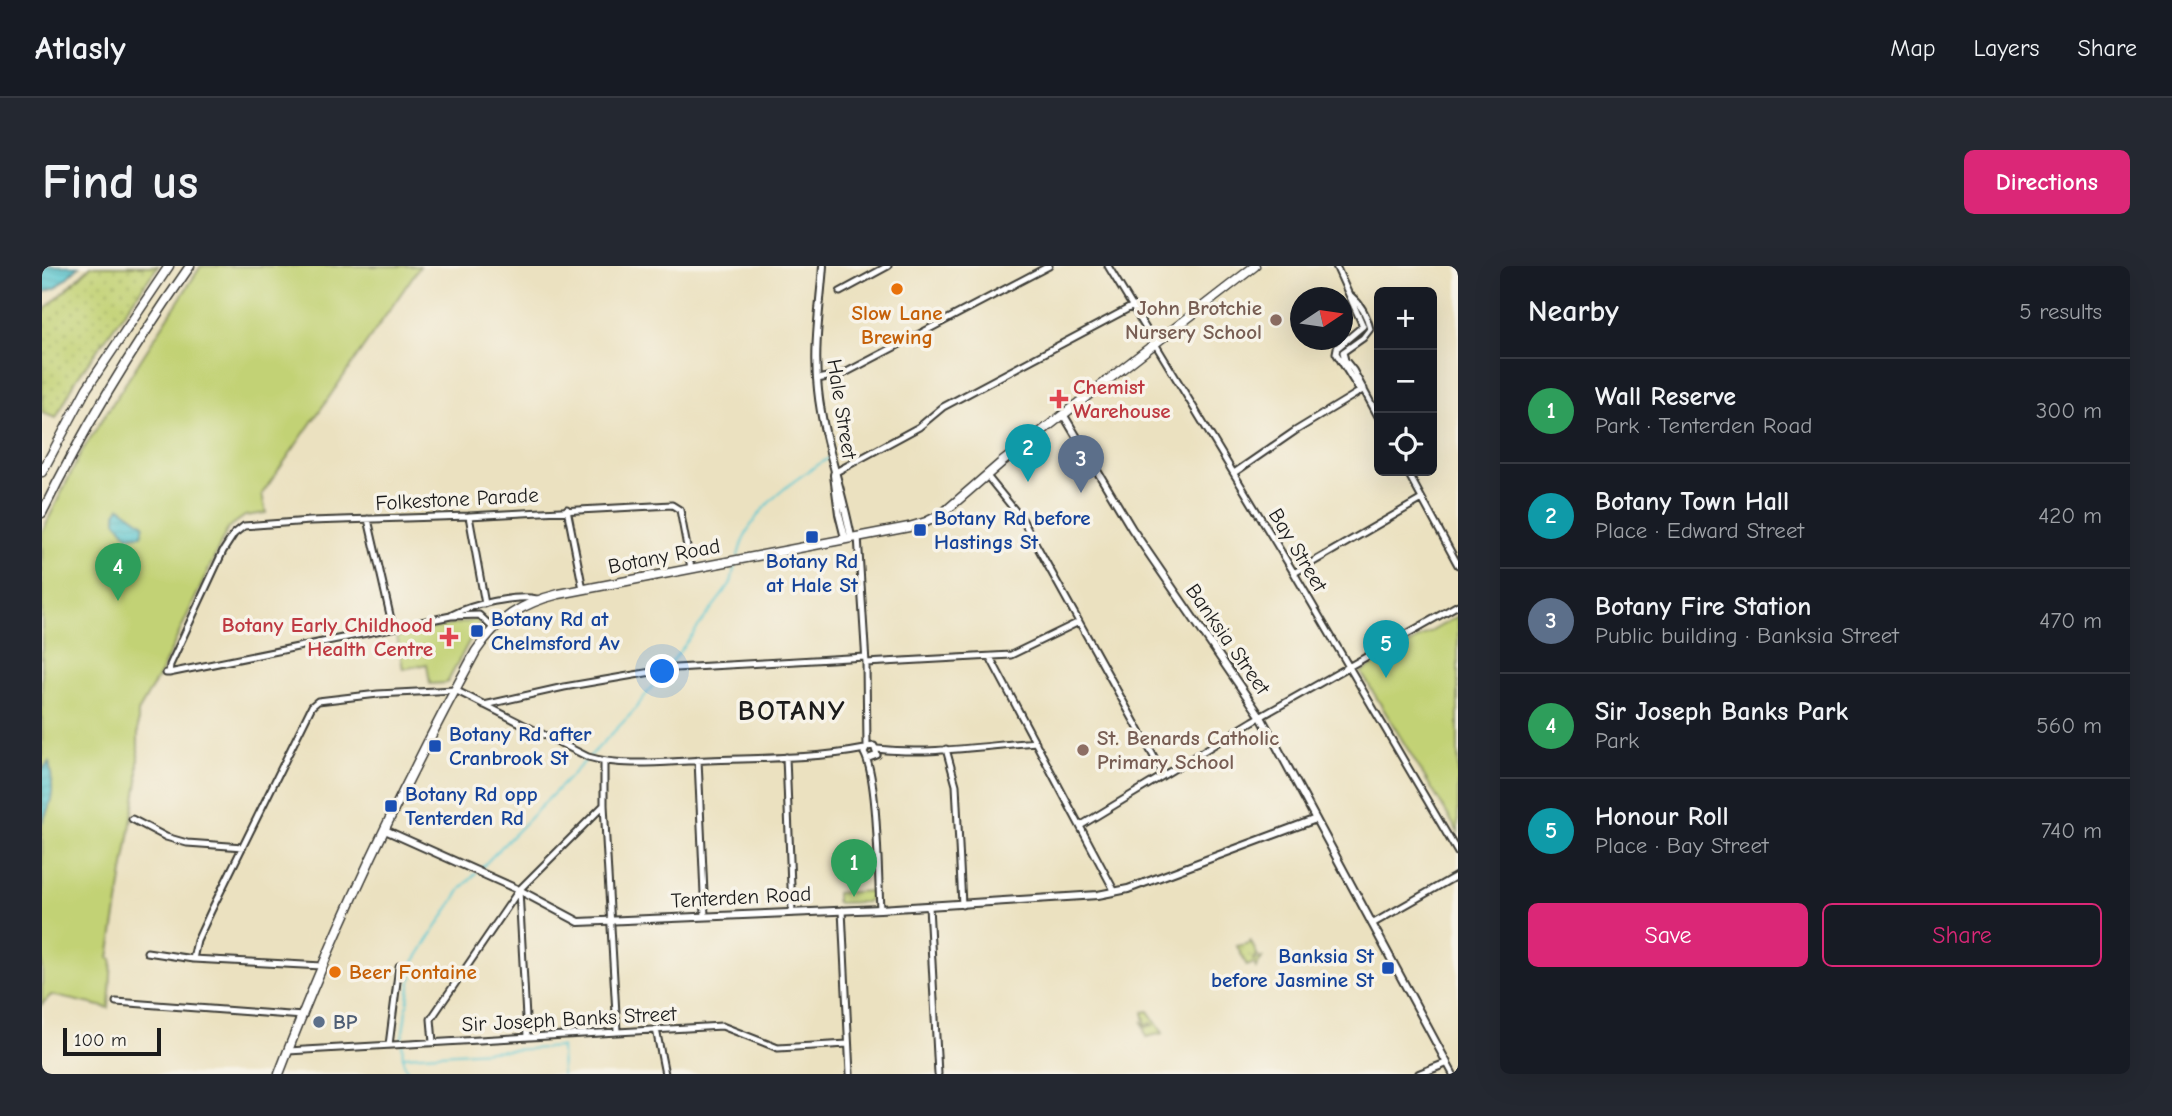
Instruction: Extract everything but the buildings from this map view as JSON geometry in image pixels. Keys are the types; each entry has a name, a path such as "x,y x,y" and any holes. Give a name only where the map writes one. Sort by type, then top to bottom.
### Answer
{"main road":[{"path":"42,471 87,388 169,266"},
{"path":"42,513 102,398 143,332 190,266"},
{"name":"Botany Road","path":"279,1074 322,966 386,830 455,690 476,651 493,628 515,610 537,599 909,527 934,518 1063,414 1255,266"}],"street":[{"name":"Hale Street","path":"822,266 816,354 834,474 843,495 852,537"},
{"path":"840,292 888,266"},
{"path":"820,379 835,377 1049,266"},
{"name":"Bay Street","path":"1108,266 1294,573 1458,853"},
{"path":"1336,266 1351,296 1359,302 1368,319 1370,329 1363,338 1343,352 1376,413"},
{"path":"834,474 919,427 943,407 1133,306"},
{"path":"1234,473 1295,431 1364,389"},
{"name":"Banksia Street","path":"1063,414 1132,529 1261,717 1453,1074"},
{"path":"987,475 1022,519 1164,775"},
{"path":"1410,476 1458,565"},
{"path":"1294,573 1422,499"},
{"name":"Folkestone Parade","path":"393,628 168,673 223,551 234,534 244,526 672,505 680,510 691,568"},
{"path":"567,509 583,589"},
{"path":"469,516 485,604"},
{"path":"368,519 393,628 451,616 479,615 493,628"},
{"path":"852,537 866,660 880,909"},
{"path":"451,616 461,610 485,604 527,597 537,599"},
{"path":"1080,826 1261,717 1458,605"},
{"path":"484,705 564,687 676,668 1011,655 1079,622"},
{"path":"990,657 1115,892"},
{"path":"193,959 197,941 312,706 318,701 378,694 455,690 588,757 604,761 786,757 1036,742"},
{"path":"946,749 956,785 962,905"},
{"path":"786,757 792,912"},
{"path":"698,760 705,916"},
{"path":"604,761 604,805 617,1031"},
{"path":"433,1042 431,1019 520,890 604,805"},
{"path":"132,819 166,837 187,843 243,847"},
{"name":"Tenterden Road","path":"386,830 520,890 579,922 962,905 1115,892 1316,820"},
{"path":"1372,924 1458,875"},
{"path":"520,890 527,1036"},
{"path":"929,906 938,1074"},
{"path":"842,910 850,1074"},
{"path":"147,951 193,959 322,966"},
{"path":"389,1045 399,966"},
{"path":"116,1002 303,1016"},
{"name":"Sir Joseph Banks Street","path":"288,1051 722,1026 778,1048 848,1044"},
{"path":"656,1030 665,1074"},
{"path":"1419,1074 1447,1063"}],"green space":[{"path":"91,266 158,266 77,378 56,418 42,413 42,312"},
{"path":"201,266 420,266 262,494 266,513 245,516 228,528 161,672 138,712 138,781 109,958 112,959 109,1008 51,995 42,1004 42,532 82,451"},
{"path":"1458,616 1458,832 1361,672"},
{"path":"481,619 447,683 430,684 427,664 403,669 397,636"},
{"path":"872,891 871,898 866,902 836,903 836,893"},
{"path":"1250,940 1258,956 1253,960 1262,958 1256,968 1254,963 1247,966 1237,946 1250,943"},
{"path":"1148,1011 1163,1033 1146,1037 1142,1021 1145,1027 1153,1025 1151,1023 1146,1026 1143,1012"}],"water":[{"path":"42,266 79,266 56,288 42,293"},
{"path":"120,507 144,524 142,535 128,536 116,521 116,513"},
{"path":"49,762 52,793 42,823 42,770"}],"waterway":[{"path":"738,556 752,525 773,498 829,458"},
{"path":"668,667 731,583 735,564"},
{"path":"480,869 632,713 664,671"},
{"path":"409,1074 403,1061 402,1038 414,962 461,889 476,873"},
{"path":"404,1056 561,1047 562,1074"}],"place":[{"name":"Slow Lane Brewing","path":"897,289"},
{"name":"John Brotchie Nursery School","path":"1276,320"},
{"name":"Chemist Warehouse","path":"1059,399"},
{"name":"Botany Town Hall","path":"1028,482"},
{"name":"Botany Fire Station","path":"1081,493"},
{"name":"Botany Rd before Hastings St","path":"920,530"},
{"name":"Botany Rd at Hale St","path":"812,537"},
{"name":"Sir Joseph Banks Park","path":"118,601"},
{"name":"Botany Rd at Chelmsford Av","path":"477,631"},
{"name":"Botany Early Childhood Health Centre","path":"449,637"},
{"name":"Honour Roll","path":"1386,678"},
{"name":"Botany Rd after Cranbrook St","path":"435,746"},
{"name":"St. Benards Catholic Primary School","path":"1083,750"},
{"name":"Botany Rd opp Tenterden Rd","path":"391,806"},
{"name":"Wall Reserve","path":"854,897"},
{"name":"Banksia St before Jasmine St","path":"1388,968"},
{"name":"Beer Fontaine","path":"335,972"},
{"name":"BP","path":"319,1022"}],"district":[{"name":"BOTANY","path":"792,711"}]}
